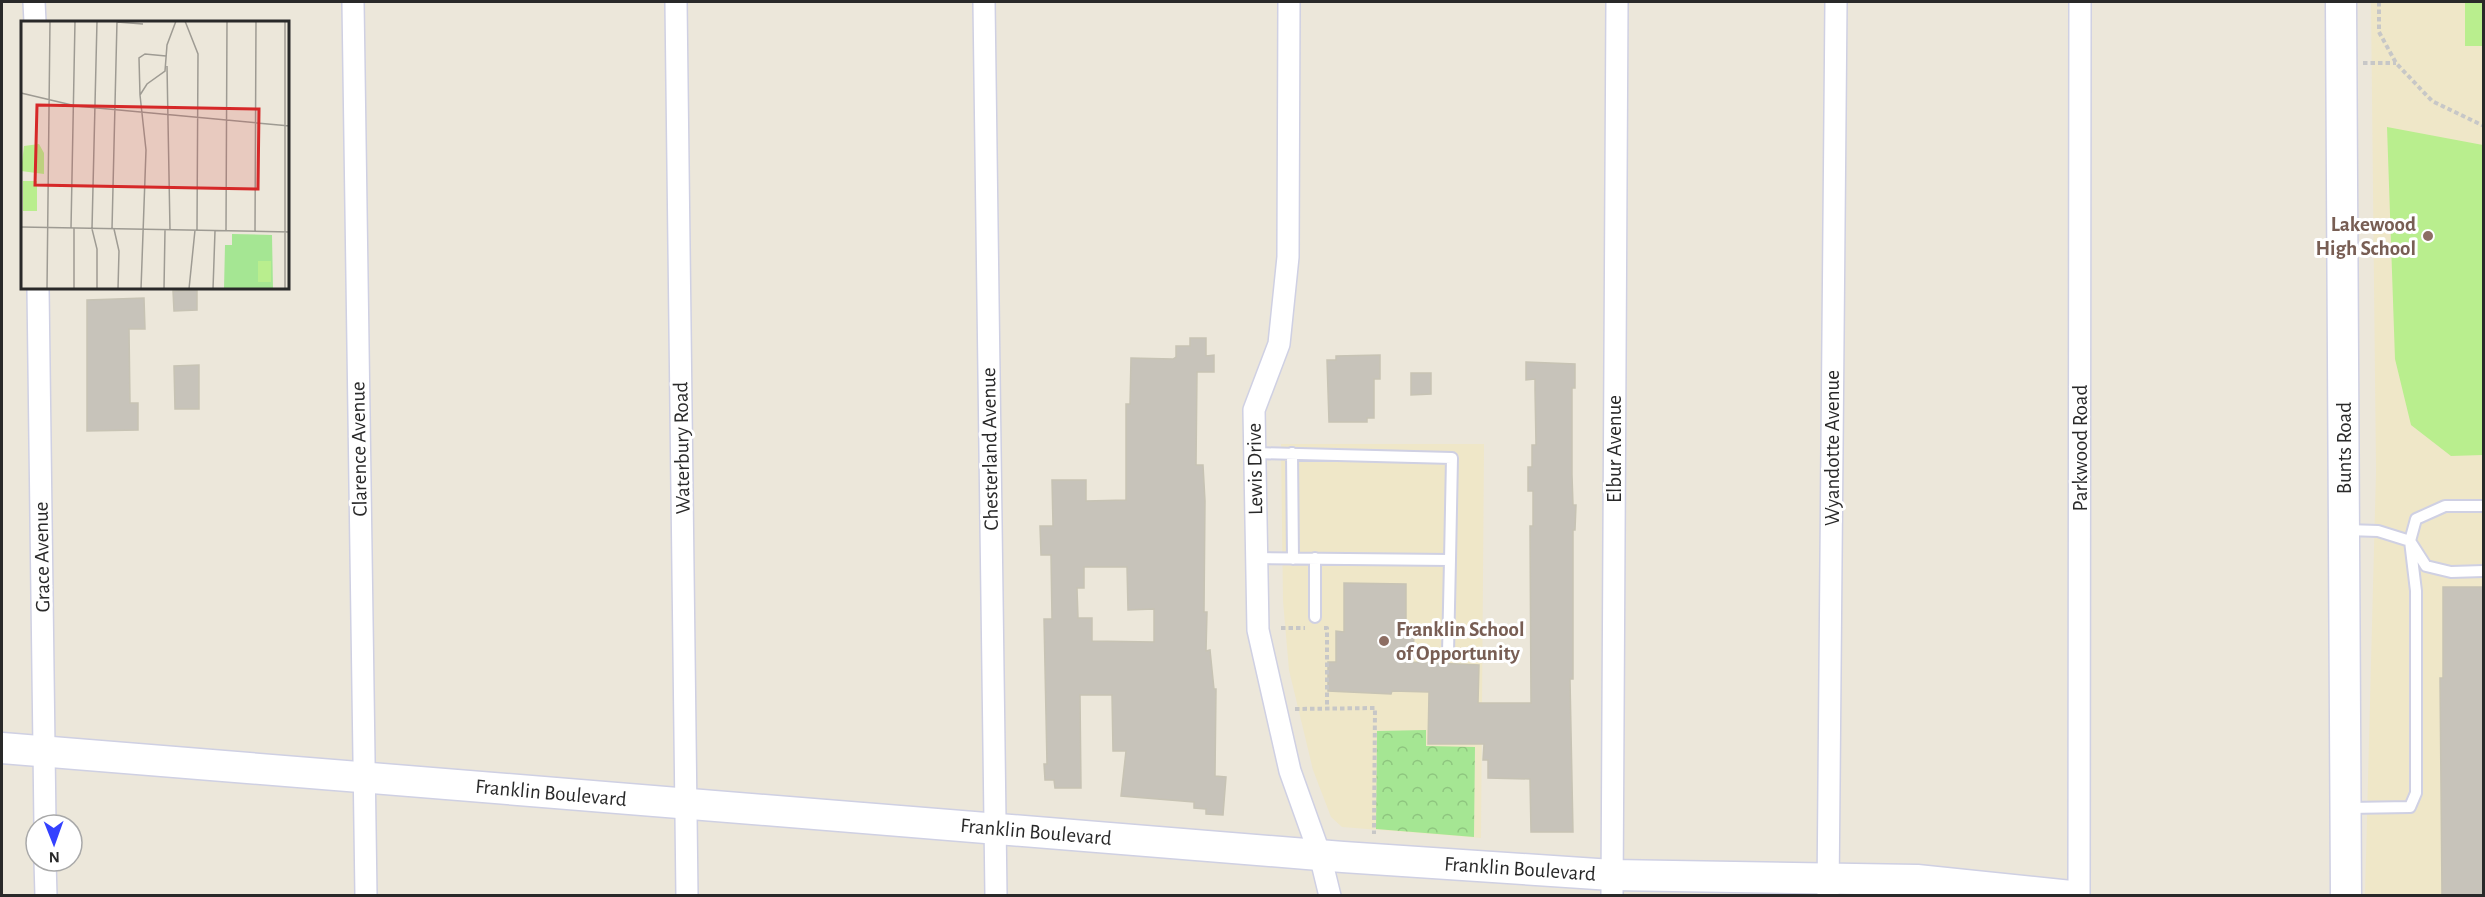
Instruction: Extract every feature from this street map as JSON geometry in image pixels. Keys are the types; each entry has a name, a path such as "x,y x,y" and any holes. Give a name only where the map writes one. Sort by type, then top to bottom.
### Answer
{"street":[{"path":"34,2 34,21"},
{"name":"Clarence Avenue","path":"353,2 366,896"},
{"name":"Waterbury Road","path":"676,2 687,896"},
{"name":"Chesterland Avenue","path":"984,2 996,896"},
{"name":"Lewis Drive","path":"1289,2 1288,257 1279,344 1254,410 1258,630 1290,771 1320,855 1329,896"},
{"name":"Elbur Avenue","path":"1612,885 1617,2"},
{"name":"Wyandotte Avenue","path":"1829,886 1836,2"},
{"name":"Parkwood Road","path":"2079,896 2080,2"},
{"name":"Bunts Road","path":"2341,2 2346,896"},
{"name":"Grace Avenue","path":"38,290 45,813"},
{"name":"Franklin Boulevard","path":"2,748 1320,855 1612,885 1829,886 1938,882 2071,896"},
{"path":"45,873 46,896"}],"lane":[{"path":"1256,453 1452,458 1448,653"},
{"path":"1292,453 1293,559"},
{"path":"2346,808 2410,807 2416,793 2416,591 2410,541 2416,519 2445,506 2484,506"},
{"path":"2344,530 2378,531 2410,541 2426,566 2451,572 2484,571"},
{"path":"1257,558 1450,560"},
{"path":"1315,558 1315,617"}],"path":[{"path":"2379,2 2379,32 2396,63 2432,101 2484,126"},
{"path":"2361,63 2396,63"},
{"path":"1281,628 1327,628 1327,708"},
{"path":"1293,709 1375,708 1374,834"}],"shaded area":[{"name":"Lakewood High School","path":"2371,2 2483,2 2483,895 2365,895 2376,471"},
{"name":"Franklin School of Opportunity","path":"1281,444 1484,444 1481,838 1342,827 1331,817 1313,770 1289,670 1283,601"}],"green space":[{"path":"2465,2 2483,2 2483,46 2465,46"},
{"path":"2387,127 2483,145 2483,455 2451,456 2411,425 2395,359"},
{"path":"1426,730 1426,746 1475,747 1474,837 1376,829 1377,731"}],"building":[{"path":"197,290 197,310 174,311 173,291"},
{"path":"144,298 145,329 129,329 130,403 138,403 138,430 87,431 87,300"},
{"path":"1190,338 1206,338 1206,356 1214,355 1214,372 1197,372 1196,465 1203,465 1206,651 1210,650 1214,689 1216,689 1215,776 1226,777 1223,815 1206,814 1206,809 1194,808 1194,802 1121,796 1126,751 1113,751 1112,695 1080,695 1081,788 1055,788 1054,780 1045,780 1044,764 1047,764 1044,619 1052,619 1051,555 1041,555 1040,526 1053,526 1052,480 1086,480 1086,501 1126,500 1126,404 1130,404 1131,358 1173,359 1176,357 1176,346 1190,346","holes":["1084,567 1127,567 1128,610 1154,609 1154,642 1092,641 1092,618 1078,618 1077,588 1084,588"]},
{"path":"1380,355 1380,379 1374,379 1374,418 1367,418 1367,422 1329,422 1327,360 1336,360 1336,356"},
{"path":"1526,362 1575,364 1575,388 1572,388 1572,475 1573,505 1576,505 1575,530 1573,530 1573,679 1570,679 1573,832 1531,832 1530,779 1488,778 1488,760 1483,760 1484,744 1428,744 1429,692 1392,691 1391,694 1328,691 1328,662 1336,662 1336,631 1344,632 1344,583 1406,584 1406,632 1414,632 1413,662 1479,665 1478,703 1531,703 1530,526 1533,526 1533,491 1528,491 1528,467 1532,467 1532,445 1536,445 1535,379 1526,380"},
{"path":"199,365 199,409 175,409 174,366"},
{"path":"1411,373 1431,373 1431,394 1411,395"},
{"path":"2443,587 2484,587 2484,896 2442,896 2440,678 2443,678"}],"place":[{"name":"Lakewood High School","path":"2428,236"},
{"name":"Franklin School of Opportunity","path":"1384,641"}]}
